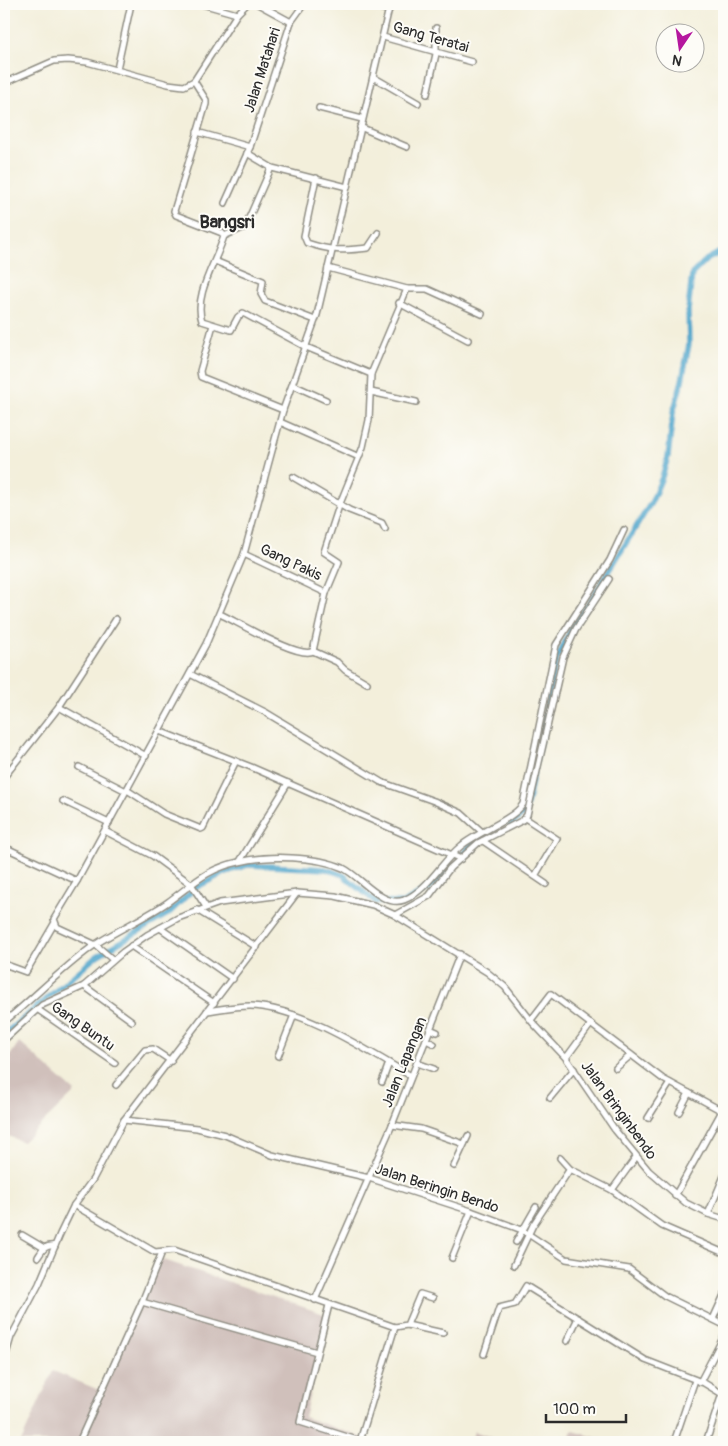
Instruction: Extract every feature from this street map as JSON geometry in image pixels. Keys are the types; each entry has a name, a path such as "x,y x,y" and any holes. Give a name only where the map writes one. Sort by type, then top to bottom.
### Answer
{"street":[{"path":"117,69 131,4"},
{"path":"202,4 237,14"},
{"path":"4,83 54,60 87,62 184,86 194,81 237,14 247,4"},
{"path":"258,4 291,22"},
{"name":"Jalan Matahari","path":"225,203 250,147 291,22 304,4"},
{"path":"4,964 26,972 190,674 220,614 244,554 282,422 283,410 315,320 390,7 364,4"},
{"path":"427,94 436,54 436,28"},
{"name":"Gang Teratai","path":"383,37 436,54 472,62"},
{"path":"373,77 418,102"},
{"path":"194,81 206,100 174,210 176,215 222,233 224,236"},
{"path":"318,108 362,119"},
{"path":"360,127 407,147"},
{"path":"197,132 250,147"},
{"path":"247,153 271,168 346,187"},
{"path":"271,168 245,227 224,236 204,287 200,316 202,321 231,330 238,317 244,313 306,347 371,374"},
{"path":"316,178 304,240 332,251 368,248 378,232"},
{"path":"215,261 263,281 261,294 265,301 315,320"},
{"path":"328,268 407,290 427,289 482,314"},
{"path":"313,651 326,593 339,562 324,552 359,457 369,420 371,374 399,303 407,290"},
{"path":"399,303 468,340"},
{"path":"213,325 200,371 202,377 283,410"},
{"path":"293,385 326,400"},
{"path":"371,392 416,402"},
{"path":"282,422 359,457"},
{"path":"293,477 340,505 382,523 385,529"},
{"path":"4,1022 97,946 153,911 191,885 196,879 216,868 240,861 302,859 330,863 355,875 375,891 394,902 405,899 416,892 457,857 481,831 514,815 523,804 556,645 610,560 624,530"},
{"name":"Gang Pakis","path":"244,554 326,593"},
{"path":"395,915 429,896 457,857 525,818 529,810 562,657 576,629 610,579"},
{"path":"220,614 283,646 304,654 313,651 337,662 345,670 367,682"},
{"path":"4,777 59,707 116,620"},
{"path":"190,674 265,712 381,782 434,801 462,814 481,831"},
{"path":"59,707 146,756"},
{"path":"159,730 288,783 457,857"},
{"path":"79,767 127,790 164,814 201,829 236,761"},
{"path":"240,861 288,783"},
{"path":"63,801 109,823"},
{"path":"525,818 557,839 535,876"},
{"path":"104,831 154,856 191,885 206,907"},
{"path":"483,841 546,884"},
{"path":"4,847 77,881"},
{"path":"4,1361 12,1337 39,1284 74,1205 93,1179 124,1120 171,1061 297,893"},
{"name":"Jalan Bringinbendo","path":"4,1040 38,1008 84,986 112,960 131,946 160,928 197,910 297,893 335,896 373,906 395,915 460,954 505,987 566,1058 615,1130 636,1157 675,1196 708,1214 724,1219"},
{"path":"197,910 257,947"},
{"path":"54,924 97,946 105,951 112,960"},
{"path":"160,928 233,979"},
{"path":"131,946 214,1003"},
{"name":"Jalan Lapangan","path":"315,1300 392,1125 460,954"},
{"path":"84,986 132,1022"},
{"path":"529,1017 550,994 670,1083 723,1111 675,1196"},
{"path":"32,999 38,1008"},
{"path":"207,1011 248,1006 294,1015 356,1043 412,1076"},
{"name":"Gang Buntu","path":"38,1008 115,1063"},
{"path":"278,1056 294,1015"},
{"path":"566,1058 591,1024"},
{"path":"430,1029 437,1032"},
{"path":"426,1040 434,1044"},
{"path":"116,1085 145,1050 153,1049 171,1061"},
{"path":"616,1068 631,1055"},
{"path":"382,1082 389,1063"},
{"path":"417,1063 434,1069"},
{"path":"550,1098 574,1069"},
{"path":"648,1118 670,1083"},
{"path":"679,1112 689,1093"},
{"name":"Jalan Beringin Bendo","path":"124,1120 197,1128 225,1135 272,1155 369,1178 470,1211 521,1230 566,1259 629,1269 665,1296 724,1325"},
{"path":"392,1125 421,1129 464,1144"},
{"path":"454,1166 468,1136"},
{"path":"612,1190 636,1157"},
{"path":"560,1158 570,1169 612,1190 655,1222 724,1253"},
{"path":"514,1265 528,1234 570,1169"},
{"path":"708,1214 724,1176"},
{"path":"74,1205 155,1252 174,1250 395,1327 407,1325 443,1333"},
{"path":"516,1242 521,1230 536,1207"},
{"path":"452,1258 470,1211"},
{"path":"22,1235 44,1248"},
{"path":"38,1257 48,1245 55,1246"},
{"path":"80,1442 162,1252"},
{"path":"484,1354 499,1308 515,1304 525,1286 644,1360 697,1381 723,1394 706,1442"},
{"path":"407,1325 420,1294 433,1298"},
{"path":"713,1320 724,1295"},
{"path":"142,1302 317,1352"},
{"path":"329,1305 300,1422 360,1441 395,1327"},
{"path":"567,1341 578,1318"},
{"path":"674,1442 697,1381 724,1336"}],"shaded area":[{"path":"19,1042 75,1092 23,1142 8,1136 4,1142 4,1065"},
{"path":"161,1259 330,1316 304,1417 375,1442 21,1442 53,1371 99,1390"},
{"path":"474,1431 504,1442 471,1442"},
{"path":"573,1431 613,1442 568,1442"}],"waterway":[{"path":"510,826 524,813 528,801 555,663 572,627 590,602 652,501 662,477 668,457 673,413 682,381 689,344 688,311 692,274 706,260 724,250"},
{"path":"460,857 472,843 483,838"},
{"path":"4,1034 97,956 168,914 195,888 224,873 248,865 326,869 343,875 376,902 403,903 429,889 445,873"}],"district":[{"name":"Bangsri","path":"227,222"}]}
